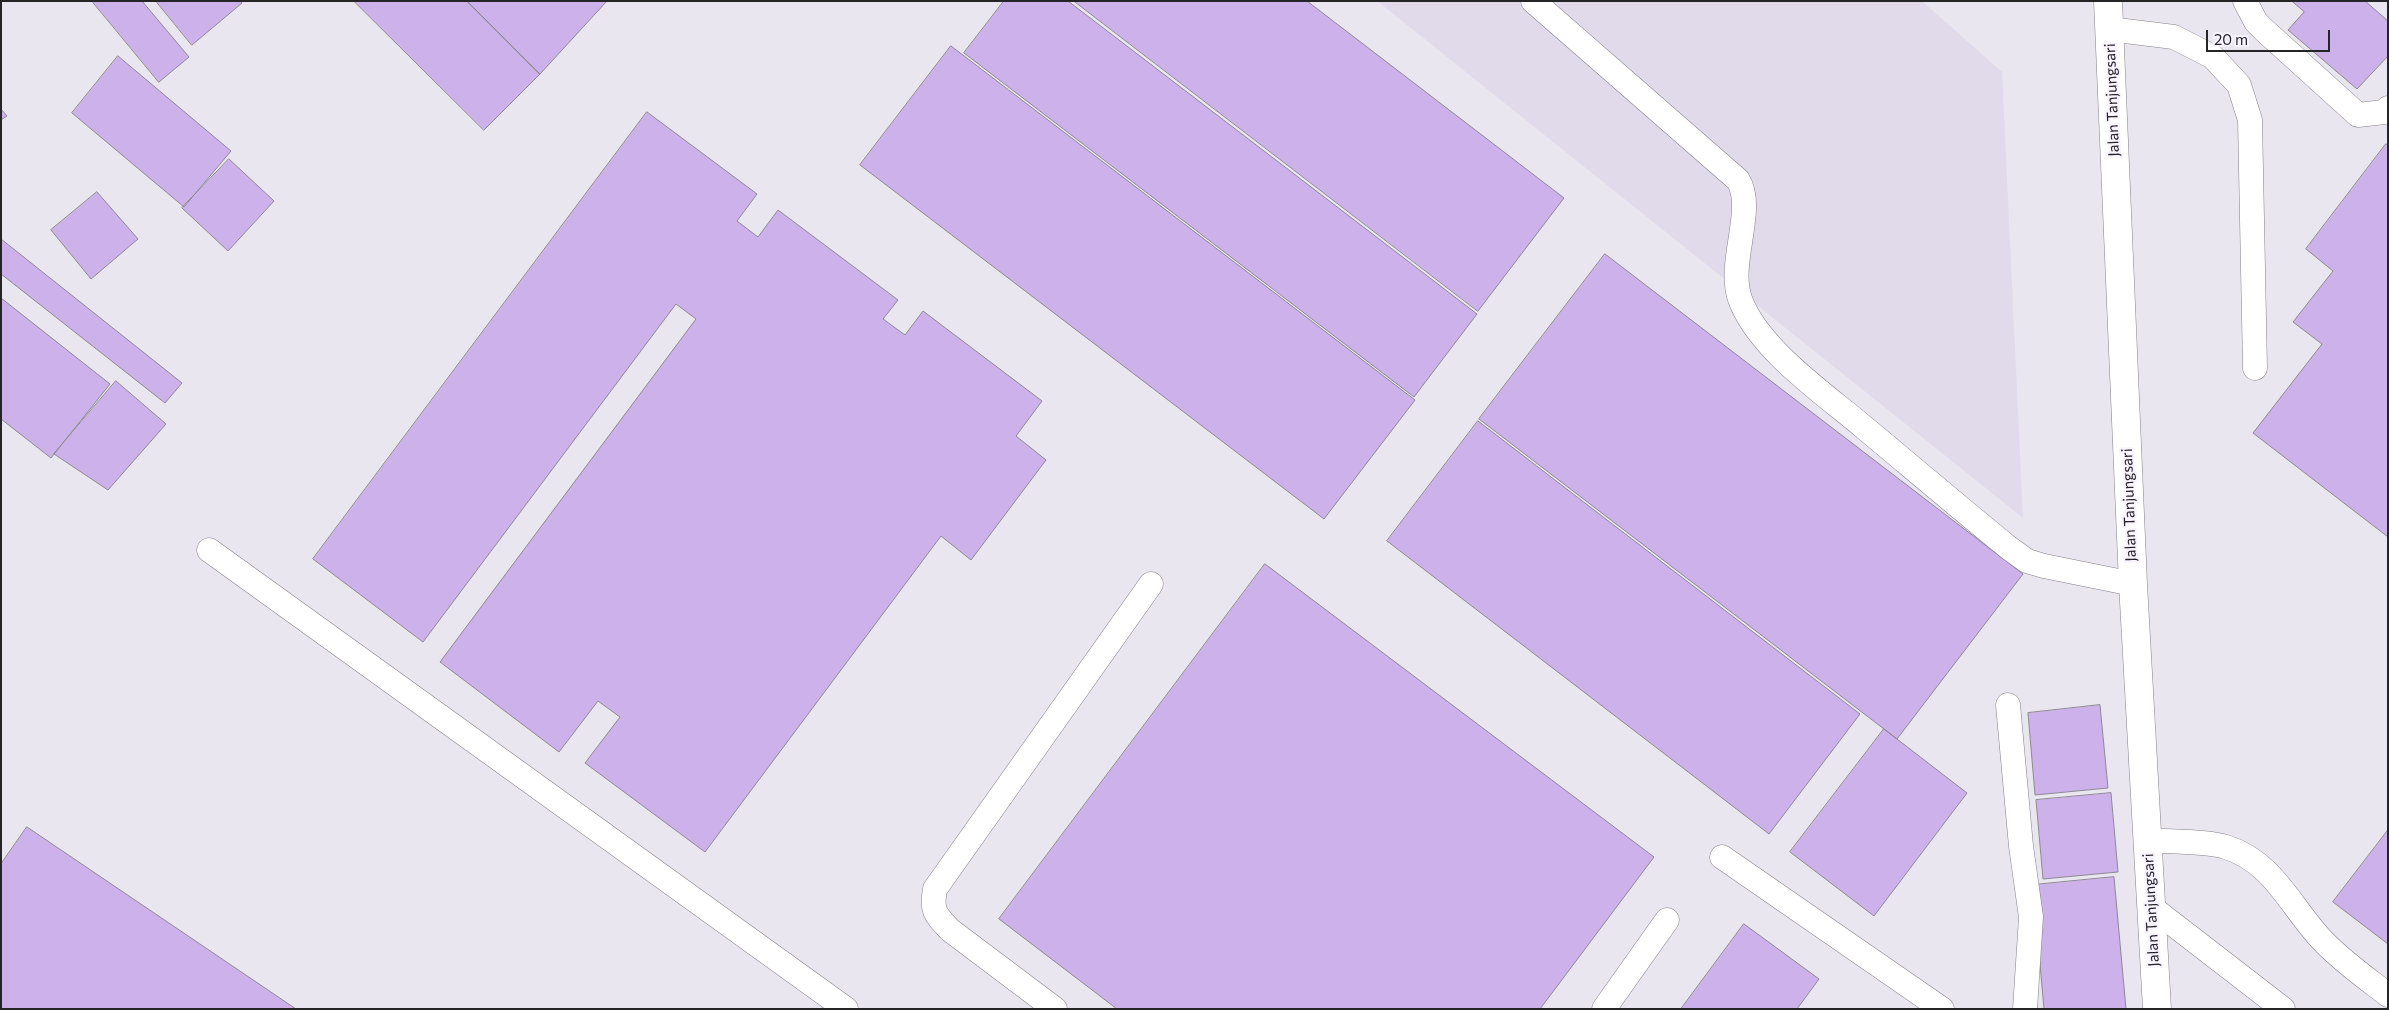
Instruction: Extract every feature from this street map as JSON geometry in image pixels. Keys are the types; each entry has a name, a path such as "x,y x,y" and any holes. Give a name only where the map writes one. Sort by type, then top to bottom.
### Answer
{"main road":[{"name":"Jalan Tanjungsari","path":"2108,1 2133,584 2157,1009"}],"lane":[{"path":"1533,1 1738,180 1745,196 1736,278 1740,298 1750,318 1782,358 2027,561 2133,584"},
{"path":"2245,1 2256,22 2264,30 2358,114 2384,112 2388,108"},
{"path":"2109,29 2174,37 2212,57 2239,86 2250,120 2255,368"},
{"path":"209,550 846,1009"},
{"path":"1055,1009 950,930 935,914 932,903 935,889 1151,584"},
{"path":"2008,705 2021,846 2031,917 2026,1009"},
{"path":"2146,840 2225,846 2268,870 2304,921 2326,943 2388,995"},
{"path":"1722,857 1942,1009"},
{"path":"2151,907 2283,1009"},
{"path":"1604,1009 1667,920"}],"shaded area":[{"path":"1377,1 1922,1 2002,72 2023,518"}],"building":[{"path":"92,1 142,1 189,57 159,82"},
{"path":"156,1 240,1 242,3 192,45"},
{"path":"354,1 467,1 540,74 484,130"},
{"path":"467,1 607,1 540,74"},
{"path":"1004,1 1068,1 1477,314 1414,397 964,53"},
{"path":"1074,1 1307,1 1564,198 1478,311"},
{"path":"2292,1 2365,1 2388,21 2388,56 2357,89 2288,30 2304,12"},
{"path":"951,46 1415,400 1324,519 860,165"},
{"path":"118,56 231,151 184,207 72,113"},
{"path":"1,109 7,116 1,120"},
{"path":"647,112 757,194 737,221 758,237 778,210 898,300 883,319 905,335 923,311 1042,401 1016,436 1046,460 971,560 941,536 705,852 585,763 620,717 598,701 559,752 440,662 696,319 676,304 423,642 313,559"},
{"path":"2386,144 2388,145 2388,537 2253,433 2322,344 2293,322 2333,271 2306,249"},
{"path":"229,159 274,201 228,251 182,208"},
{"path":"97,192 138,239 91,279 51,230"},
{"path":"1,239 182,383 165,403 1,274"},
{"path":"1605,254 2023,574 1897,739 1479,419"},
{"path":"1,298 110,384 51,458 1,419"},
{"path":"116,381 166,424 108,490 54,454"},
{"path":"1478,421 1860,714 1769,834 1387,541"},
{"path":"1265,564 1654,857 1540,1009 1117,1009 999,919"},
{"path":"2100,705 2108,788 2035,795 2028,713"},
{"path":"1884,729 1967,793 1874,916 1790,852"},
{"path":"2111,793 2118,872 2043,879 2036,800"},
{"path":"27,827 296,1009 1,1009 1,864"},
{"path":"2388,830 2388,944 2333,902"},
{"path":"2114,877 2126,1009 2044,1009 2033,885"},
{"path":"1744,924 1819,979 1797,1009 1681,1009"}]}
